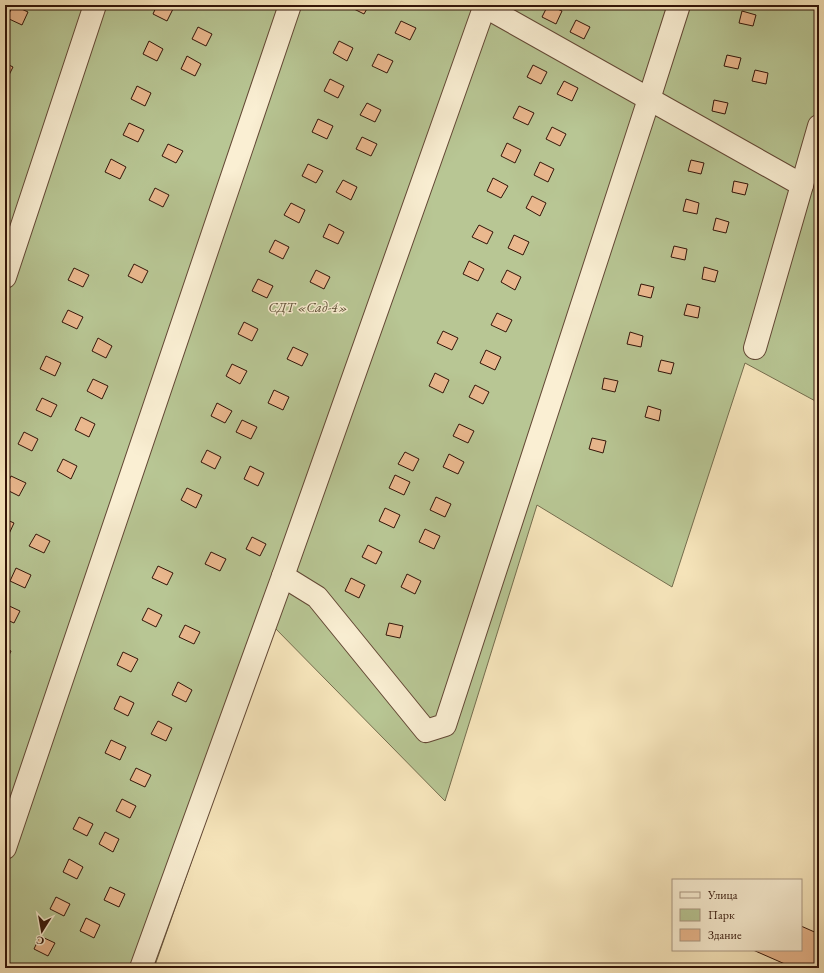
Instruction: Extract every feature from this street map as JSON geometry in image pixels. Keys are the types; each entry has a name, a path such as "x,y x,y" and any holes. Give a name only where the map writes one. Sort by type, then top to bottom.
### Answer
{"street":[{"path":"5,277 95,5"},
{"path":"5,848 290,5"},
{"path":"141,968 283,576 484,5 802,185"},
{"path":"283,576 317,597 426,731 445,725 650,99 679,5"},
{"path":"755,348 819,126"}],"green space":[{"name":"СДТ «Сад-4»","path":"5,5 819,5 819,403 745,363 672,587 537,505 445,801 274,627 154,968 5,968"}],"building":[{"path":"13,5 28,12 22,25 7,18"},
{"path":"157,5 166,5 173,9 167,21 153,14"},
{"path":"351,5 369,5 364,14 350,7"},
{"path":"548,5 562,11 556,24 542,17"},
{"path":"742,11 756,15 753,26 739,23"},
{"path":"576,20 590,27 584,39 570,32"},
{"path":"401,21 416,28 410,40 395,33"},
{"path":"198,27 212,34 206,46 192,39"},
{"path":"149,41 163,49 157,61 143,54"},
{"path":"339,41 353,48 347,61 333,53"},
{"path":"378,54 393,61 387,73 372,66"},
{"path":"727,55 741,58 738,69 724,66"},
{"path":"187,56 201,64 195,76 181,69"},
{"path":"5,63 13,67 7,79 5,78"},
{"path":"533,65 547,72 541,84 527,77"},
{"path":"755,70 768,73 766,84 752,81"},
{"path":"330,79 344,86 338,98 324,91"},
{"path":"564,81 578,88 572,101 557,94"},
{"path":"137,86 151,93 145,106 131,99"},
{"path":"714,100 728,103 725,114 712,111"},
{"path":"367,103 381,110 375,122 360,115"},
{"path":"519,106 534,113 528,125 513,118"},
{"path":"318,119 333,126 327,139 312,132"},
{"path":"129,123 144,130 138,142 123,135"},
{"path":"552,127 566,134 560,146 546,139"},
{"path":"362,137 377,144 371,156 356,149"},
{"path":"507,143 521,150 515,163 501,156"},
{"path":"168,144 183,151 176,163 162,156"},
{"path":"111,159 126,167 120,179 105,172"},
{"path":"691,160 704,163 701,174 688,171"},
{"path":"540,162 554,169 548,182 534,175"},
{"path":"308,164 323,171 316,183 302,176"},
{"path":"493,178 508,186 501,198 487,191"},
{"path":"343,180 357,187 351,200 336,192"},
{"path":"734,181 748,184 745,195 732,192"},
{"path":"155,188 169,195 163,207 149,200"},
{"path":"532,196 546,203 540,216 526,208"},
{"path":"686,199 699,203 697,214 683,211"},
{"path":"291,203 305,210 299,223 284,215"},
{"path":"716,218 729,222 726,233 713,230"},
{"path":"329,224 344,232 338,244 323,237"},
{"path":"479,225 493,232 487,244 472,237"},
{"path":"514,235 529,242 523,255 508,248"},
{"path":"275,240 289,247 283,259 269,252"},
{"path":"674,246 687,249 685,260 671,257"},
{"path":"469,261 484,269 478,281 463,274"},
{"path":"134,264 148,271 142,283 128,276"},
{"path":"704,267 718,271 715,282 702,279"},
{"path":"74,268 89,275 83,287 68,280"},
{"path":"316,270 330,277 324,289 310,282"},
{"path":"507,270 521,277 515,290 501,282"},
{"path":"258,279 273,286 267,298 252,291"},
{"path":"641,284 654,287 651,298 638,295"},
{"path":"687,304 700,307 698,318 684,315"},
{"path":"68,310 83,317 77,329 62,322"},
{"path":"497,313 512,320 506,332 491,325"},
{"path":"244,322 258,329 252,341 238,334"},
{"path":"443,331 458,338 452,350 437,343"},
{"path":"630,332 643,336 641,347 627,344"},
{"path":"98,338 112,346 106,358 92,351"},
{"path":"293,347 308,354 302,366 287,359"},
{"path":"486,350 501,357 495,370 480,363"},
{"path":"46,356 61,363 55,376 40,369"},
{"path":"661,360 674,363 671,374 658,371"},
{"path":"232,364 247,371 240,384 226,376"},
{"path":"435,373 449,380 443,393 429,386"},
{"path":"604,378 618,381 615,392 602,389"},
{"path":"93,379 108,386 102,399 87,391"},
{"path":"475,385 489,392 483,404 469,397"},
{"path":"274,390 289,397 283,410 268,403"},
{"path":"42,398 57,405 51,417 36,410"},
{"path":"217,403 232,411 225,423 211,416"},
{"path":"648,406 661,410 659,421 645,417"},
{"path":"81,417 95,424 89,437 75,430"},
{"path":"242,420 257,427 251,439 236,432"},
{"path":"459,424 474,431 468,443 453,436"},
{"path":"24,432 38,439 32,451 18,444"},
{"path":"592,438 606,441 603,453 589,449"},
{"path":"207,450 221,457 215,469 201,462"},
{"path":"405,452 419,459 413,471 398,464"},
{"path":"449,454 464,462 458,474 443,467"},
{"path":"63,459 77,466 71,479 57,471"},
{"path":"250,466 264,473 258,486 244,479"},
{"path":"395,475 410,482 404,495 389,488"},
{"path":"11,476 26,483 19,496 5,489"},
{"path":"187,488 202,495 196,508 181,500"},
{"path":"436,497 451,504 445,517 430,510"},
{"path":"385,508 400,515 394,528 379,521"},
{"path":"5,519 14,523 8,536 5,534"},
{"path":"425,529 440,536 434,549 419,542"},
{"path":"36,534 50,541 44,553 29,546"},
{"path":"252,537 266,544 260,556 246,549"},
{"path":"368,545 382,552 376,564 362,557"},
{"path":"211,552 226,559 220,571 205,564"},
{"path":"158,566 173,573 167,585 152,578"},
{"path":"16,568 31,575 25,588 10,581"},
{"path":"407,574 421,581 415,594 401,587"},
{"path":"351,578 365,585 359,598 345,591"},
{"path":"5,604 20,611 14,623 5,619"},
{"path":"148,608 162,615 156,627 142,620"},
{"path":"389,623 403,626 400,638 386,635"},
{"path":"185,625 200,632 194,644 179,637"},
{"path":"5,648 11,651 5,664"},
{"path":"123,652 138,659 131,672 117,665"},
{"path":"178,682 192,690 186,702 172,695"},
{"path":"120,696 134,703 128,716 114,709"},
{"path":"158,721 172,728 166,741 151,734"},
{"path":"111,740 126,747 120,760 105,753"},
{"path":"136,768 151,775 145,787 130,780"},
{"path":"122,799 136,806 130,818 116,811"},
{"path":"79,817 93,824 87,836 73,829"},
{"path":"105,832 119,839 113,852 99,844"},
{"path":"69,859 83,867 77,879 63,872"},
{"path":"110,887 125,894 119,907 104,900"},
{"path":"56,897 70,904 64,916 50,909"},
{"path":"86,918 100,925 94,938 80,931"},
{"path":"802,926 819,934 819,968 794,968 755,951 802,951"},
{"path":"40,936 55,943 48,956 34,949"}]}
